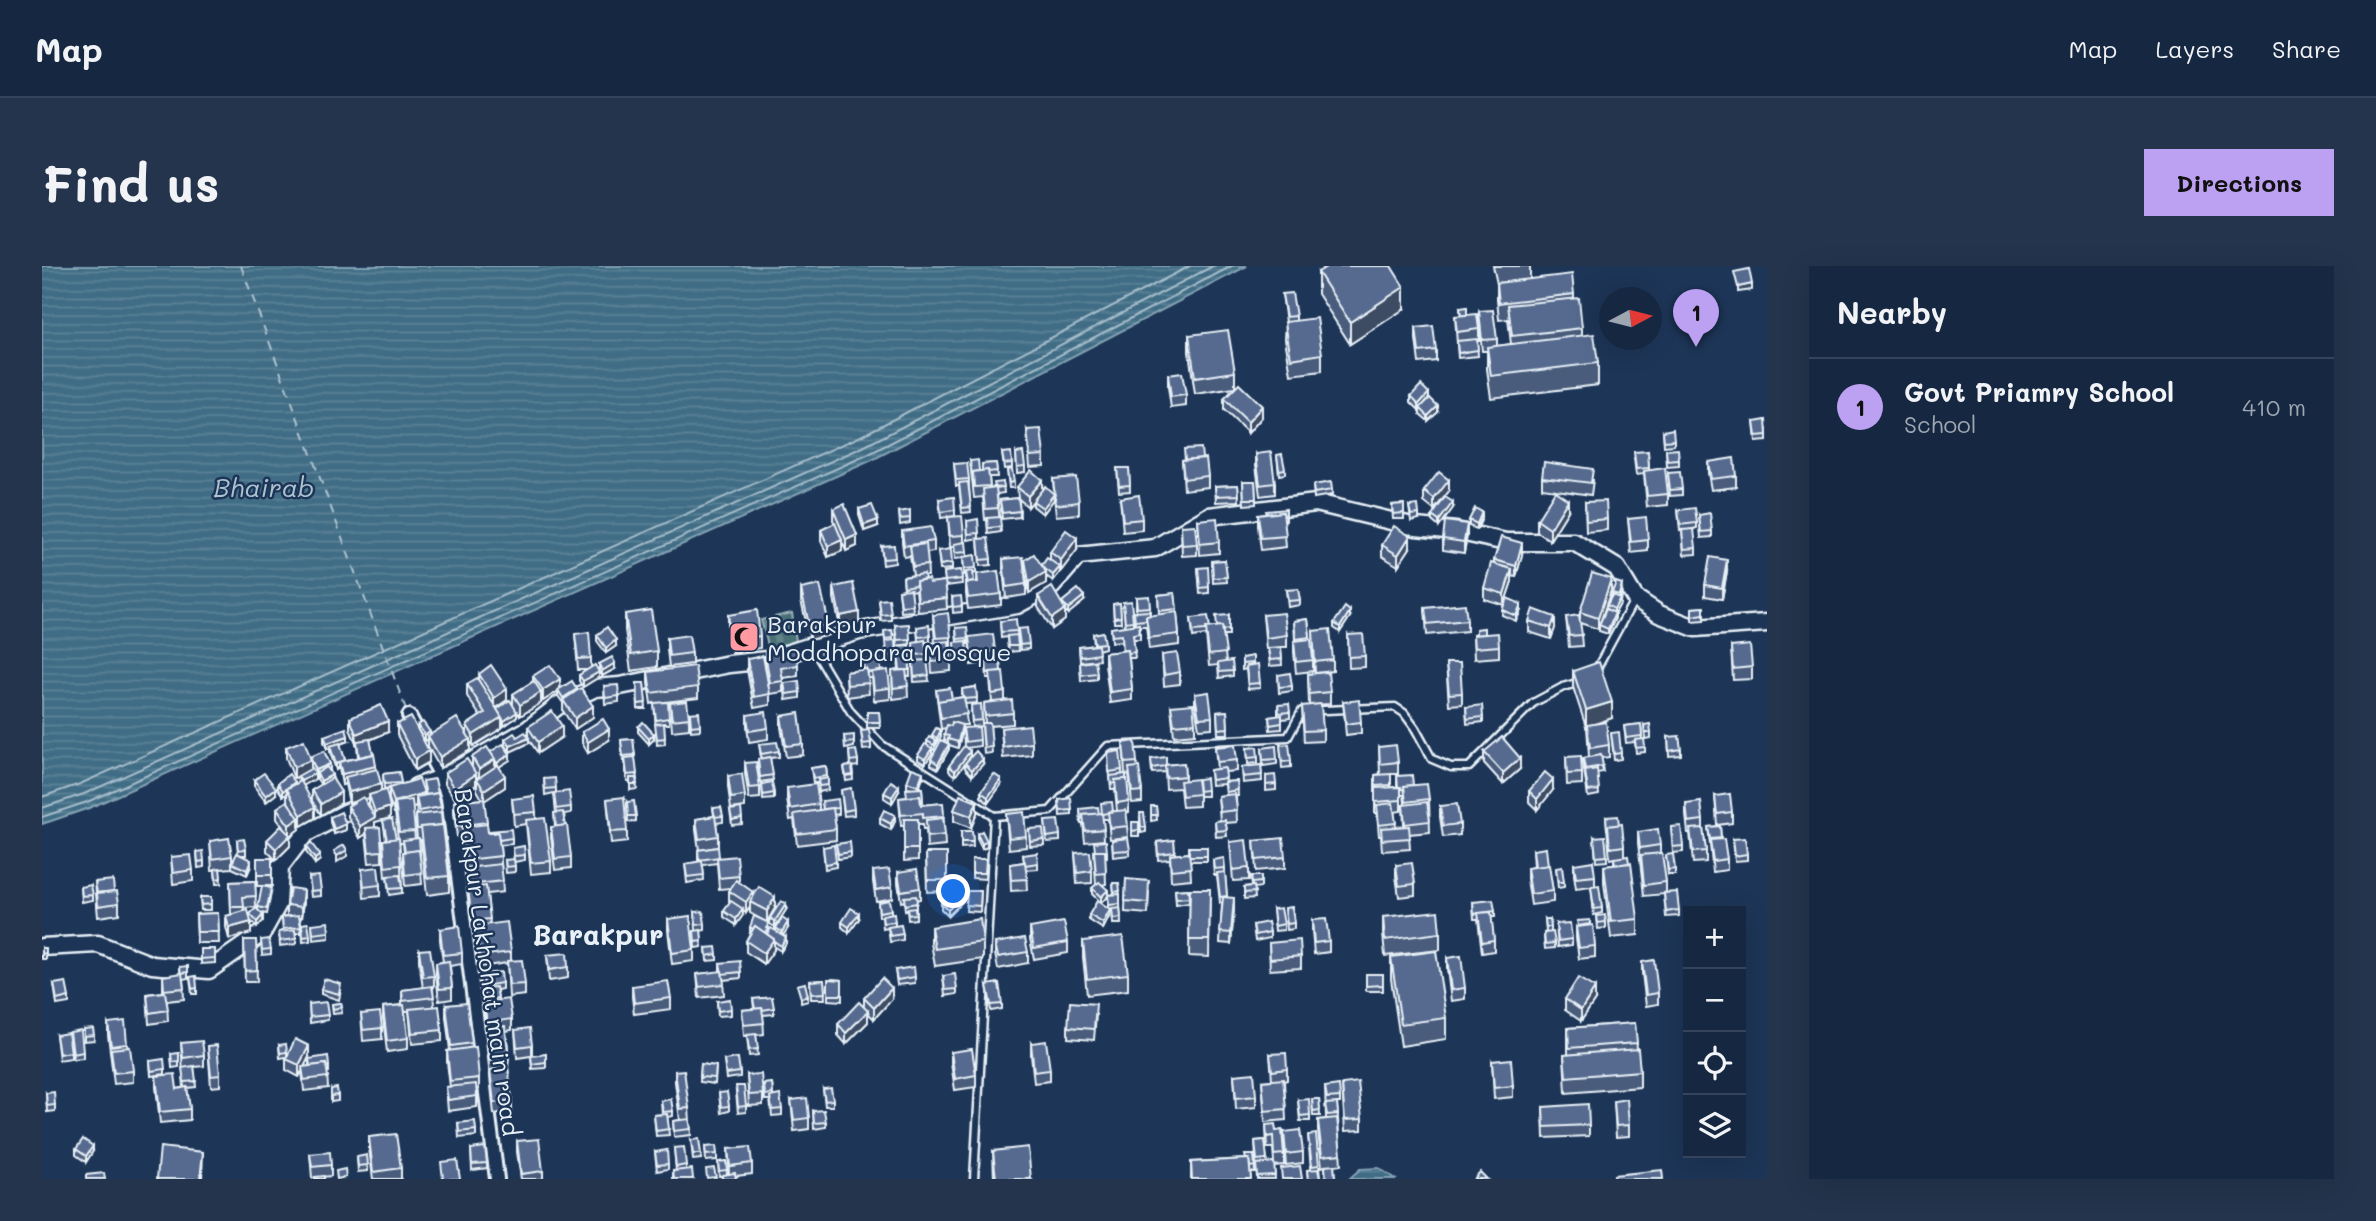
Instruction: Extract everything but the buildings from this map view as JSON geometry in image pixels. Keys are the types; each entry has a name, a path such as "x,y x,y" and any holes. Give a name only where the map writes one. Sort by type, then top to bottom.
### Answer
{"street":[{"path":"42,947 98,944 152,965 209,970 262,933 278,904 280,867 305,834 345,813 442,778 527,730 559,705 595,688 766,660 859,631 1017,605 1052,586 1078,556 1155,548 1209,516 1315,503 1416,527 1456,531 1506,542 1574,542 1617,568 1635,598 1658,614 1695,628 1767,623"},
{"name":"Barakpur Lakhohat main road","path":"409,716 442,778 448,799 497,1179"}],"lane":[{"path":"811,647 851,712 882,745 994,816 1049,811 1108,746 1288,737 1302,711 1395,707 1404,713 1415,728 1432,759 1451,767 1469,767 1533,703 1563,687 1593,678 1635,598"},
{"path":"974,1179 994,816"}],"green space":[{"path":"792,613 796,641 769,649 761,620"}],"water":[{"name":"Bhairab","path":"42,266 1247,266 870,461 89,808 42,824"},
{"path":"1379,1168 1395,1179 1349,1179 1360,1169"}],"ferry route":[{"path":"241,266 407,712"}],"place":[{"name":"Govt Priamry School","path":"1696,347"},
{"name":"Barakpur Moddhopara Mosque","path":"744,637"}],"district":[{"name":"Barakpur","path":"598,934"}]}
